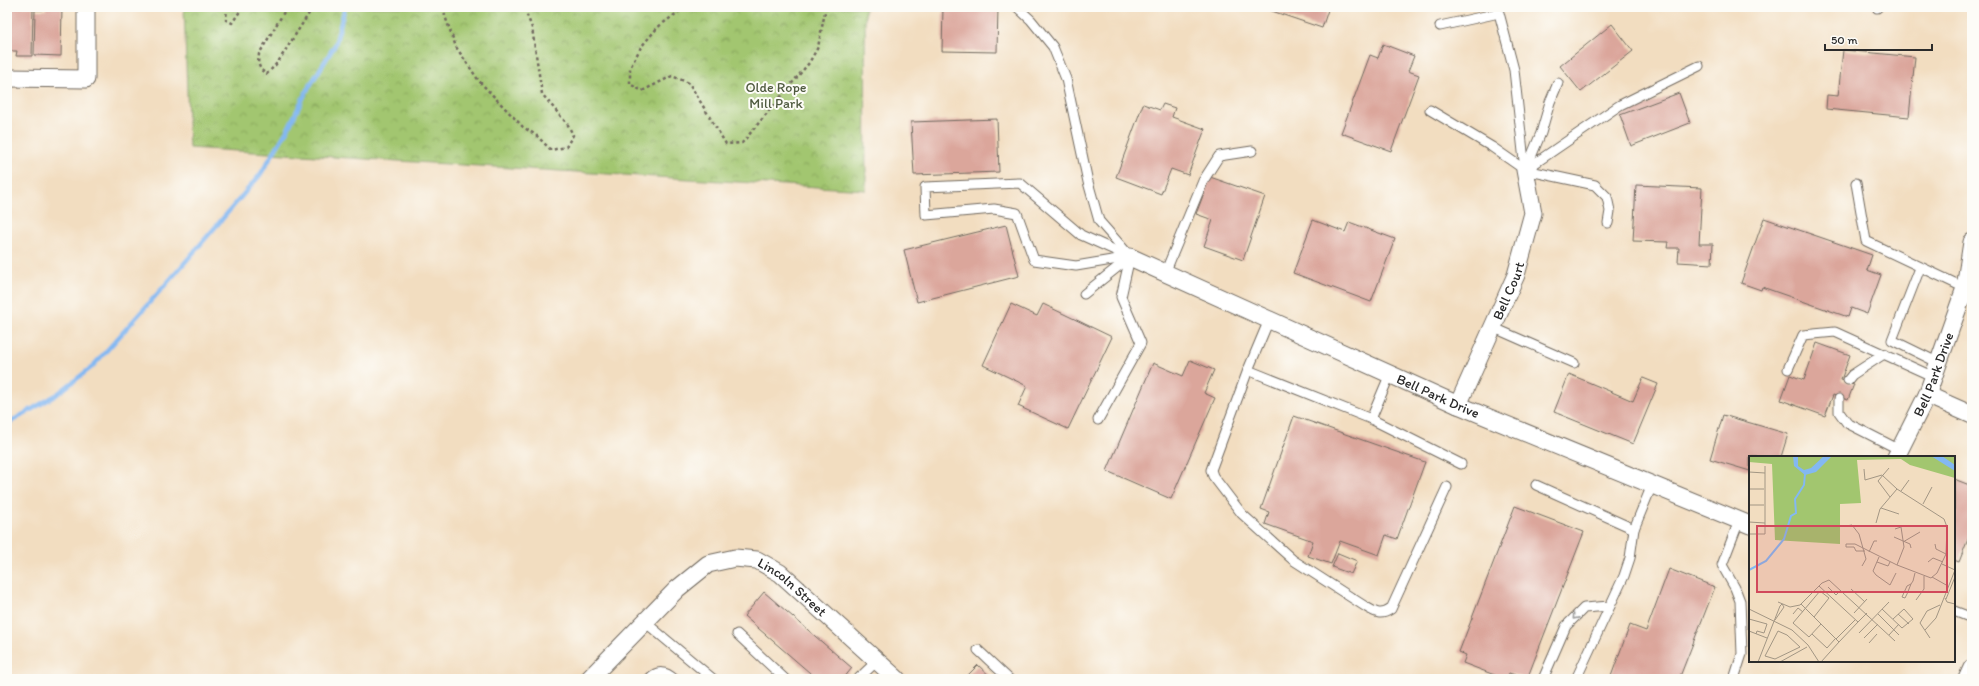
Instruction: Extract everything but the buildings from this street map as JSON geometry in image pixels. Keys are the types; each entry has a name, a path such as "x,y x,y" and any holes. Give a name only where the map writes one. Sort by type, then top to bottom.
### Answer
{"street":[{"path":"7,78 86,79 86,7"},
{"name":"Bell Court","path":"1458,405 1516,274 1533,213 1525,170"},
{"name":"Bell Park Drive","path":"1898,454 1927,395 1966,288 1972,242"},
{"name":"Bell Park Drive","path":"1130,257 1458,405 1745,523"},
{"path":"1927,395 1972,415"},
{"name":"Lincoln Street","path":"590,679 677,589 708,564 735,558 757,560 780,573 897,679"},
{"path":"1967,679 1972,668"}],"lane":[{"path":"1017,7 1031,20 1053,47 1066,79 1088,182 1099,221 1130,257"},
{"path":"1440,26 1499,13 1514,70 1525,170"},
{"path":"1525,170 1620,106 1699,66"},
{"path":"1525,170 1541,133 1550,102 1558,83"},
{"path":"1430,110 1492,147 1525,170 1595,185 1607,197 1610,211 1608,223"},
{"path":"1165,273 1204,181 1219,156 1252,151"},
{"path":"1020,183 1082,235 1130,257 1076,266 1034,260 1017,213 994,209 926,215 925,187 1020,183"},
{"path":"1856,184 1866,240 1920,268 1966,288"},
{"path":"1084,294 1130,257"},
{"path":"1098,420 1141,343 1121,297 1130,257"},
{"path":"1920,268 1892,340 1936,370"},
{"path":"1269,320 1248,370 1211,470 1213,476 1242,514 1294,560 1366,607 1377,613 1385,613 1391,609 1446,487"},
{"path":"1492,327 1574,363"},
{"path":"1788,369 1802,335 1835,332 1884,354 1936,370"},
{"path":"1848,380 1852,375 1884,354"},
{"path":"1248,370 1371,419 1461,464"},
{"path":"1371,419 1390,374"},
{"path":"1839,399 1839,412 1847,423 1898,454"},
{"path":"1536,486 1634,529"},
{"path":"1576,679 1610,606 1630,558 1634,529 1652,486"},
{"path":"1734,679 1742,654 1740,601 1736,588 1722,565 1745,523"},
{"path":"1543,679 1566,626 1584,608 1610,606"},
{"path":"1955,611 1972,618"},
{"path":"645,622 713,679"},
{"path":"737,634 785,679"},
{"path":"978,650 1009,679"},
{"path":"858,679 877,661"},
{"path":"649,679 653,674 661,672 670,675 674,679"}],"path":[{"path":"227,7 226,20 232,23 243,7"},
{"path":"287,7 259,54 258,63 260,70 267,74 278,62 313,7"},
{"path":"444,7 445,16 456,47 479,81 523,127 536,135 551,150 566,147 573,135 568,125 542,94 532,28 524,7"},
{"path":"685,7 658,26 641,47 630,68 630,84 642,91 672,76 689,83 726,144 742,144 809,63 818,47 826,7"}],"green space":[{"name":"Olde Rope Mill Park","path":"184,7 865,7 866,190 189,148"}],"waterway":[{"path":"7,424 56,395 92,367 175,274 260,175 288,129 306,92 335,45 345,7"}]}
